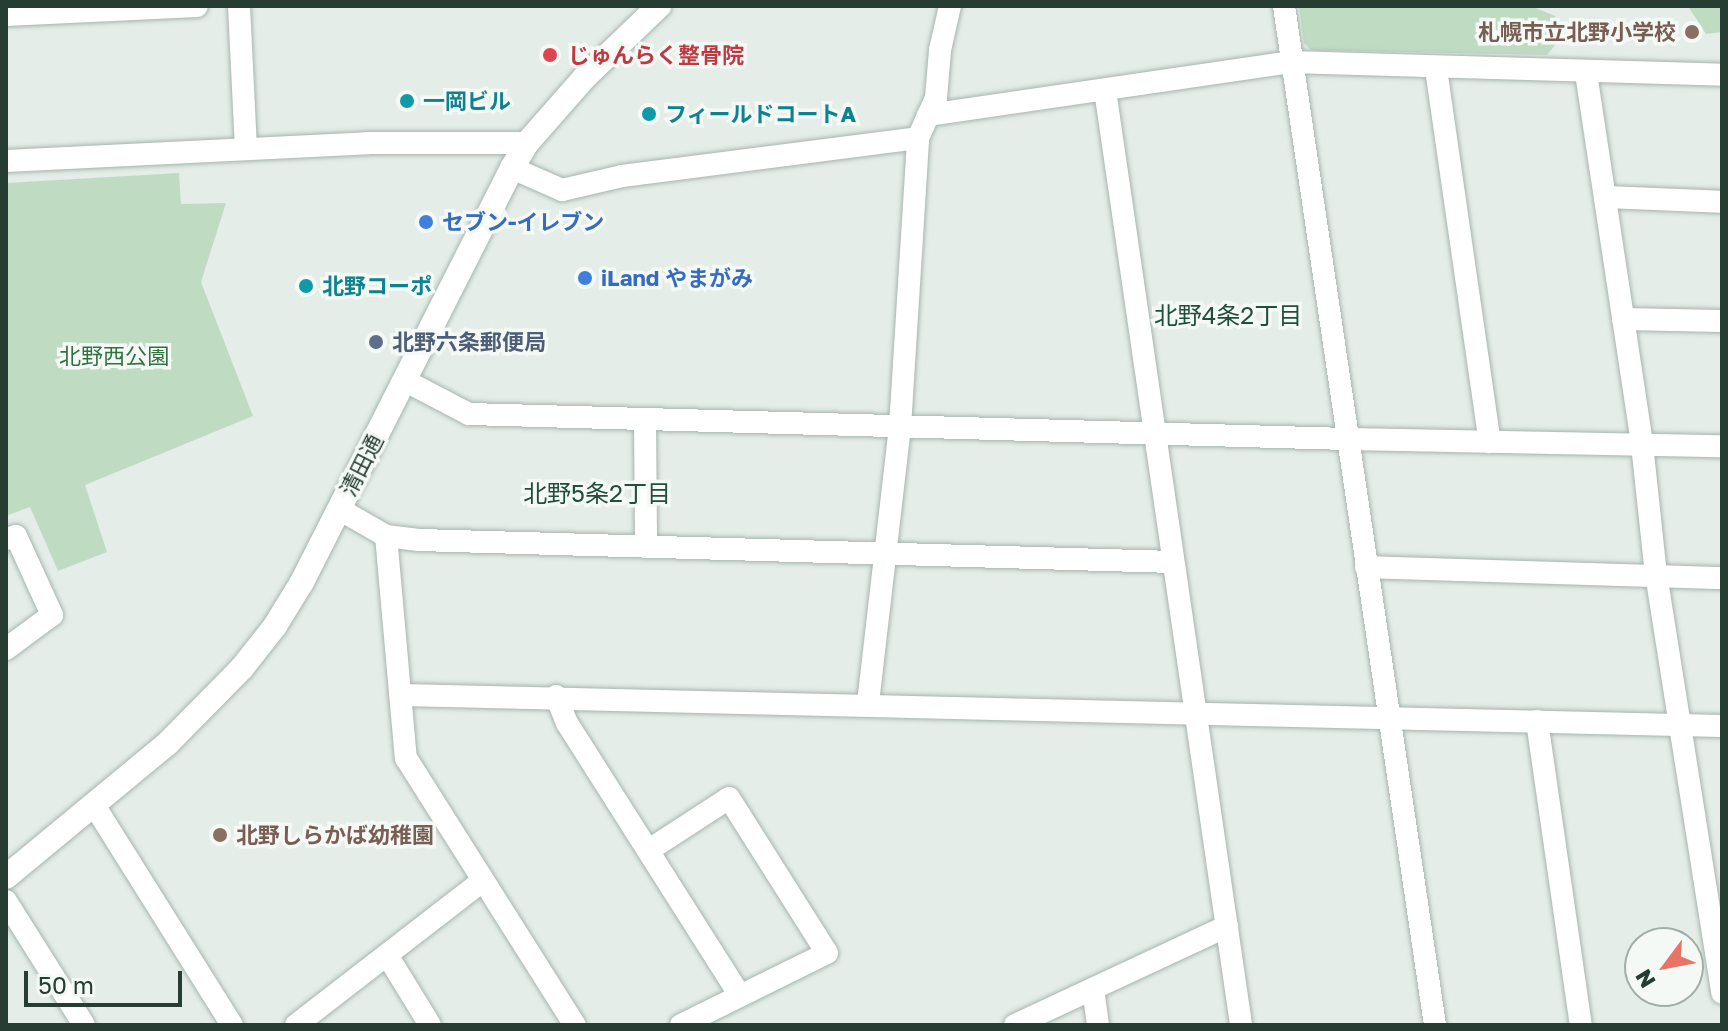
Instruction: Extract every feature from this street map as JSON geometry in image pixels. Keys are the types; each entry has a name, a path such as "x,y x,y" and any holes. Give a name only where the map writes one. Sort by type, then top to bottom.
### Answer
{"street":[{"path":"6,15 197,6"},
{"path":"239,6 246,148"},
{"name":"清田通","path":"6,877 168,743 242,668 302,582 527,143 585,77 659,6"},
{"path":"868,703 900,427 918,138 936,98 940,50 950,6"},
{"path":"1284,6 1435,1025"},
{"path":"928,115 1293,62 1436,69 1722,75"},
{"path":"1436,69 1490,442"},
{"path":"1586,73 1642,444 1656,574 1722,993"},
{"path":"1105,90 1241,1025"},
{"path":"512,168 562,190 622,176 918,138"},
{"path":"6,161 368,143 527,143"},
{"path":"1605,197 1722,202"},
{"path":"1623,319 1722,321"},
{"path":"404,380 469,414 1347,439 1722,446"},
{"path":"645,420 646,547"},
{"path":"339,509 386,536 419,540 1173,562"},
{"path":"6,539 16,536 52,615 6,649"},
{"path":"386,536 406,758 575,1025"},
{"path":"1366,567 1722,578"},
{"path":"402,695 868,703 1722,726"},
{"path":"556,696 567,723 739,994"},
{"path":"1537,721 1581,1025"},
{"path":"649,850 729,798 827,953 681,1025"},
{"path":"94,805 232,1025"},
{"path":"296,1025 482,881"},
{"path":"6,901 84,1025"},
{"path":"1015,1025 1227,926"},
{"path":"387,955 430,1025"},
{"path":"1093,989 1098,1025"}],"green space":[{"path":"1299,6 1531,6 1555,16 1559,40 1547,55 1311,50 1304,43"},
{"path":"1688,6 1722,6 1722,32 1706,34"},
{"name":"北野西公園","path":"179,173 181,204 226,203 201,282 253,416 85,485 107,552 58,571 30,507 6,516 6,183"}],"place":[{"name":"札幌市立北野小学校","path":"1692,32"},
{"name":"じゅんらく整骨院","path":"550,55"},
{"name":"一岡ビル","path":"407,101"},
{"name":"フィールドコートA","path":"649,114"},
{"name":"セブン-イレブン","path":"426,222"},
{"name":"iLand やまがみ","path":"585,278"},
{"name":"北野コーポ","path":"306,286"},
{"name":"北野六条郵便局","path":"376,342"},
{"name":"北野しらかば幼稚園","path":"220,835"}],"district":[{"name":"北野4条2丁目","path":"1228,315"},
{"name":"北野5条2丁目","path":"597,493"}]}
